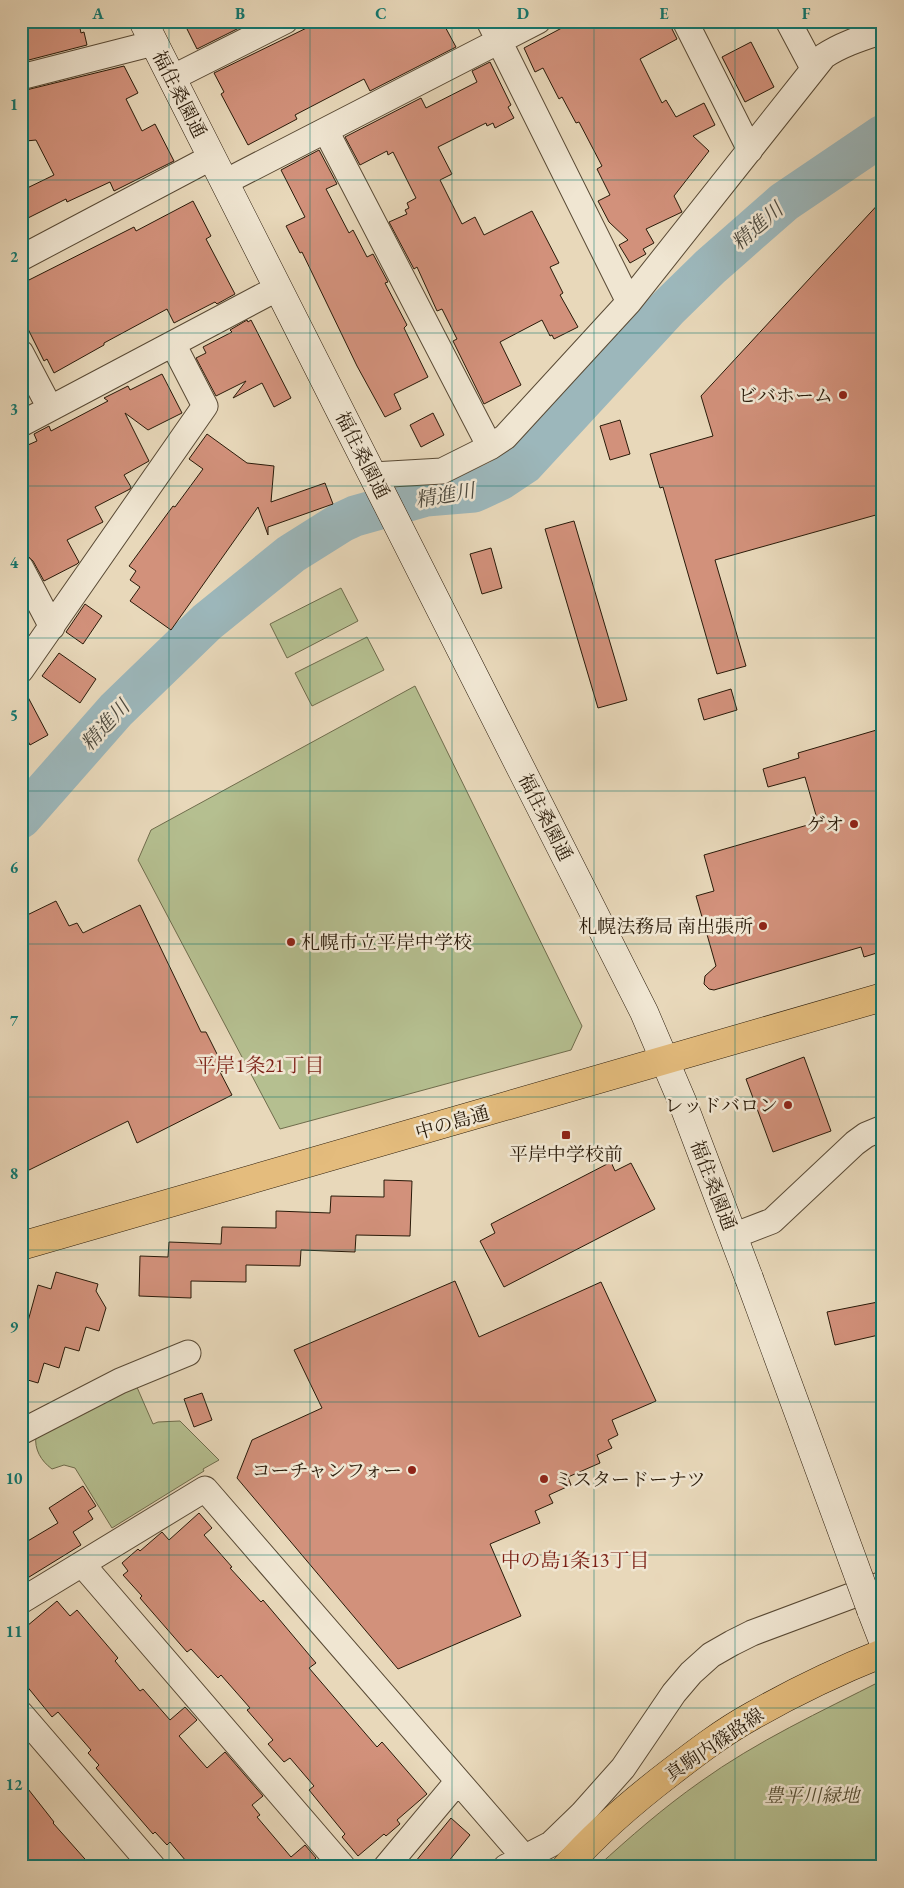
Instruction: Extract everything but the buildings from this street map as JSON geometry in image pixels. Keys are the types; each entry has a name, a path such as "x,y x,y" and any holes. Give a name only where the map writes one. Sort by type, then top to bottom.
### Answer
{"main road":[{"name":"中の島通","path":"21,1246 883,997"},
{"name":"真駒内篠路線","path":"566,1867 616,1817 650,1788 721,1735 751,1716 819,1681 883,1652"}],"street":[{"path":"172,78 285,21"},
{"path":"225,182 326,131 494,32 538,21"},
{"path":"685,21 750,150"},
{"path":"788,21 813,68"},
{"path":"383,496 442,471 490,447 505,437 629,302 824,56 833,50 883,31"},
{"path":"21,77 149,32"},
{"name":"福住桑園通","path":"149,32 644,1012 665,1060 749,1278 883,1641"},
{"path":"494,32 629,302"},
{"path":"326,131 490,447"},
{"path":"21,258 212,157"},
{"path":"21,424 278,288"},
{"path":"21,670 205,406 173,344"},
{"path":"21,353 50,408"},
{"path":"21,568 52,627"},
{"path":"733,1236 772,1221 855,1143 866,1135 883,1128"},
{"path":"21,1432 120,1381 188,1353"},
{"path":"21,1601 205,1489 458,1781 515,1862 550,1844 602,1793 641,1743 674,1693 691,1673 711,1656 752,1633 883,1584"},
{"path":"82,1564 343,1867"},
{"path":"21,1714 153,1867"},
{"path":"386,1867 458,1781"}],"green space":[{"path":"341,588 358,621 287,658 270,624"},
{"path":"367,637 384,670 312,706 295,673"},
{"path":"415,686 582,1026 571,1050 280,1129 138,860 151,830"},
{"path":"136,1385 153,1424 180,1421 219,1460 112,1528 75,1468 64,1465 52,1469 37,1450 36,1436"},
{"name":"豊平川緑地","path":"883,1680 883,1867 597,1867 660,1812 722,1767 789,1728"}],"waterway":[{"name":"精進川","path":"21,818 116,710 207,622 291,554 355,516 426,496 474,492 500,480 524,464 668,308 710,267 784,202 883,135"}],"place":[{"name":"ビバホーム","path":"843,395"},
{"name":"ゲオ","path":"854,824"},
{"name":"札幌法務局 南出張所","path":"763,926"},
{"name":"札幌市立平岸中学校","path":"291,942"},
{"name":"レッドバロン","path":"788,1105"},
{"name":"平岸中学校前","path":"566,1135"},
{"name":"コーチャンフォー","path":"412,1470"},
{"name":"ミスタードーナツ","path":"544,1479"}],"district":[{"name":"平岸1条21丁目","path":"260,1065"},
{"name":"中の島1条13丁目","path":"575,1560"}]}
